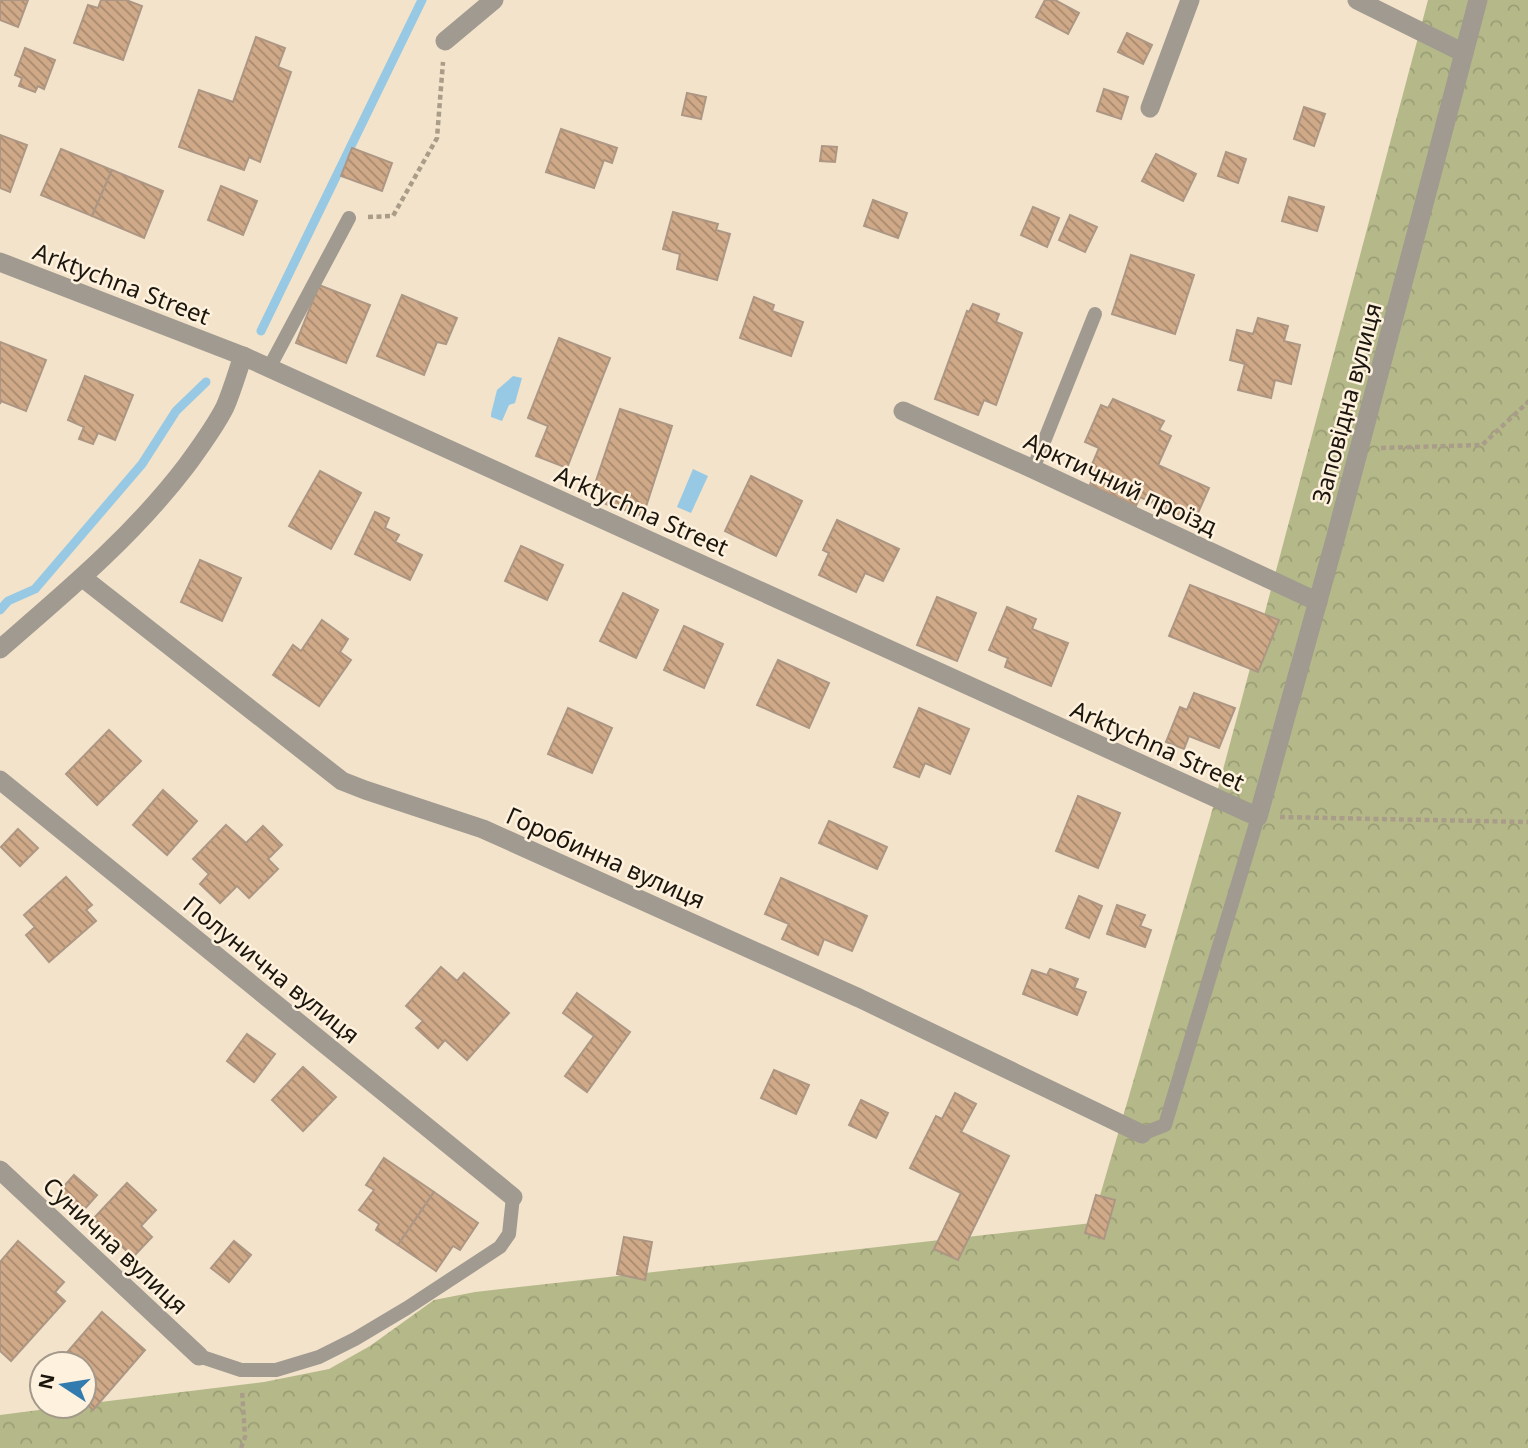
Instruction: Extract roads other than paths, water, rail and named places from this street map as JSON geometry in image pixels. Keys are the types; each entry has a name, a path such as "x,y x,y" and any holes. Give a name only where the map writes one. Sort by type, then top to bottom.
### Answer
{"street":[{"path":"445,41 494,0"},
{"path":"1150,108 1190,0"},
{"path":"1357,0 1464,53"},
{"name":"Заповідна вулиця","path":"1258,817 1478,0"},
{"name":"Arktychna Street","path":"0,262 243,356 1258,817"},
{"path":"0,649 83,578 141,520 176,479 225,406 243,356"},
{"name":"Арктичний проїзд","path":"903,411 1318,602"},
{"name":"Горобинна вулиця","path":"83,578 342,781 483,829 859,998 1142,1134"},
{"name":"Полунична вулиця","path":"0,780 513,1197"},
{"name":"Сунична вулиця","path":"0,1170 199,1356"}],"lane":[{"path":"269,368 349,218"},
{"path":"1033,469 1095,314"},
{"path":"1142,1134 1165,1125 1258,817"},
{"path":"199,1356 241,1370 276,1370 319,1357 355,1339 500,1247 509,1234 513,1197"}],"water":[{"path":"513,376 522,378 515,403 509,405 502,421 491,417 497,390"},
{"path":"693,469 708,476 691,513 677,507"}],"waterway":[{"path":"261,331 422,0"},
{"path":"0,610 8,601 35,589 142,464 176,411 206,382"}]}
